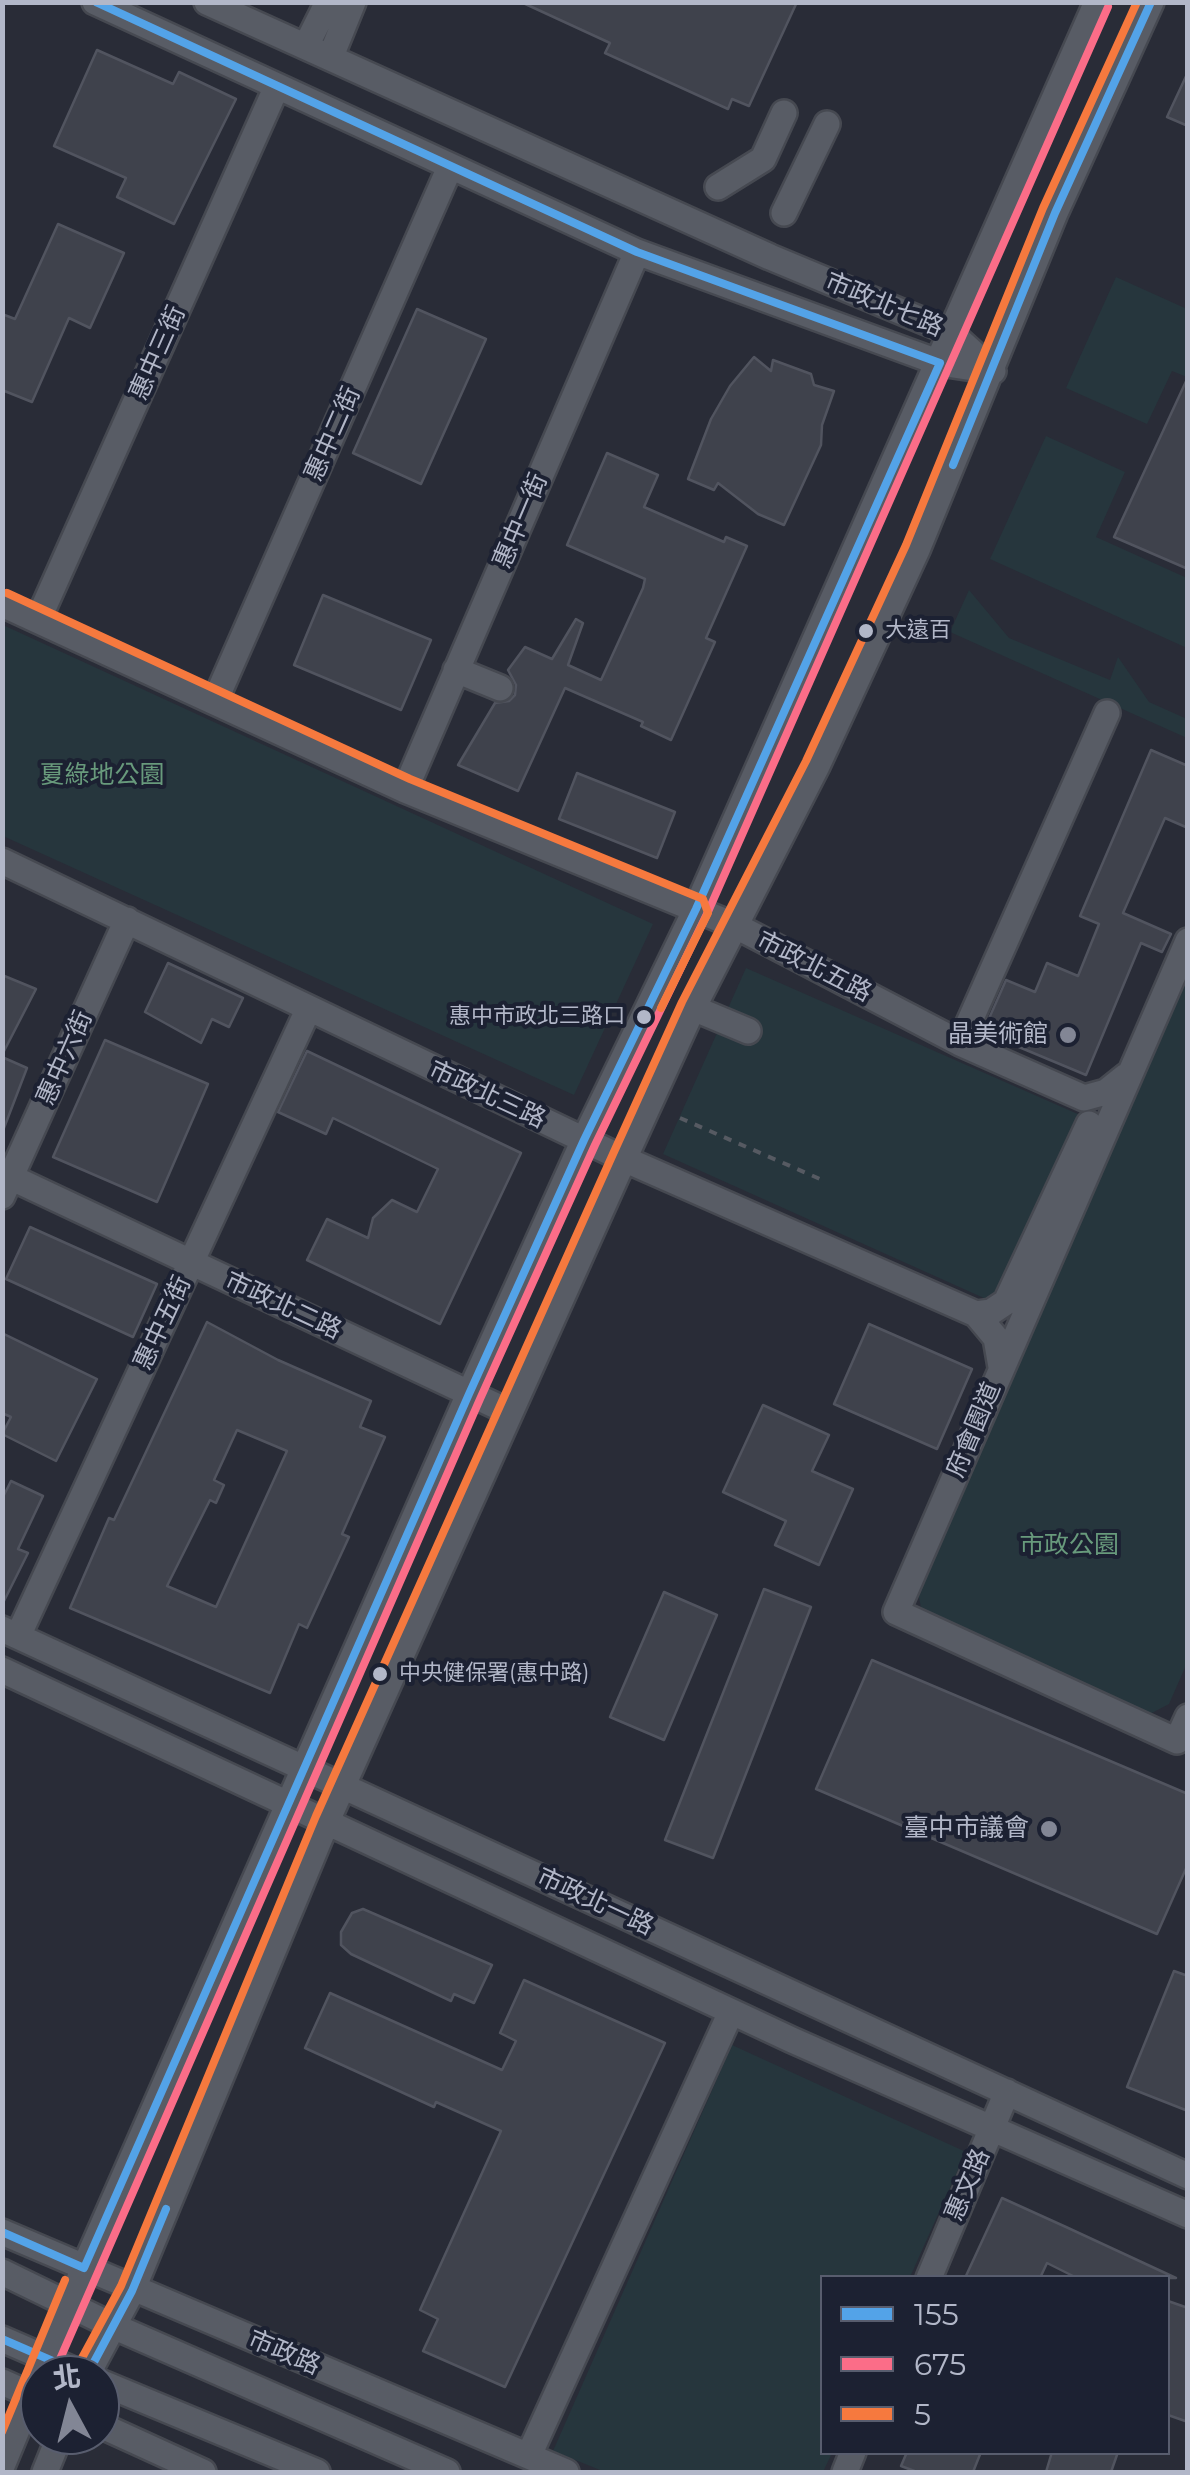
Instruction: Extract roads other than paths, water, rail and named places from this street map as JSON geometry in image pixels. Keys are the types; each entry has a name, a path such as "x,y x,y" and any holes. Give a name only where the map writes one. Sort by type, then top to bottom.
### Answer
{"street":[{"name":"市政北七路","path":"96,2 638,252 940,363 993,371"},
{"name":"市政北七路","path":"206,2 770,257 950,332 993,371"},
{"path":"306,46 328,2"},
{"path":"331,56 353,2"},
{"path":"47,2355 469,1394 584,1140 696,909 1097,2"},
{"path":"97,2355 132,2291 327,1821 509,1412 693,1008 842,712 993,371 1055,213 1151,2"},
{"name":"惠中三街","path":"38,620 278,86"},
{"path":"718,186 763,159 784,113"},
{"path":"784,213 828,124"},
{"name":"惠中二街","path":"215,701 450,168"},
{"name":"惠中一街","path":"404,790 638,252"},
{"name":"市政北五路","path":"2,604 404,790 736,926 960,1043 1084,1098"},
{"path":"456,670 500,688"},
{"path":"960,1043 1107,713"},
{"name":"市政北三路","path":"2,861 624,1160 976,1314"},
{"name":"惠中六街","path":"5,1182 128,920"},
{"name":"府會園道","path":"1188,941 1052,1226 1001,1367 896,1612 1177,1741 1188,1717"},
{"path":"693,1008 748,1031"},
{"name":"惠中五街","path":"10,1632 192,1263 308,1010"},
{"path":"976,1314 992,1312 1006,1302 1052,1226 1094,1113 1084,1098 1101,1094 1126,1076"},
{"name":"市政北二路","path":"5,1182 192,1263 509,1412"},
{"path":"976,1314 996,1338 1001,1367"},
{"name":"市政北一路","path":"10,1632 1188,2176"},
{"name":"市政北一路","path":"2,1670 731,2012 1188,2215"},
{"path":"528,2455 731,2012"},
{"name":"惠文路","path":"929,2275 1007,2092"},
{"name":"市政路","path":"2,2232 132,2291 566,2472"},
{"name":"市政路","path":"2,2272 113,2326 447,2472"},
{"path":"2,2339 41,2355"},
{"path":"120,2390 317,2472"},
{"path":"2,2466 20,2428"},
{"path":"120,2434 203,2472"}],"place":[{"name":"大遠百","path":"866,631"},
{"name":"惠中市政北三路口","path":"644,1017"},
{"name":"晶美術館","path":"1068,1035"},
{"name":"中央健保署(惠中路)","path":"380,1674"},
{"name":"臺中市議會","path":"1049,1829"}],"park label":[{"name":"夏綠地公園","path":"102,776"},
{"name":"市政公園","path":"1069,1546"}]}
